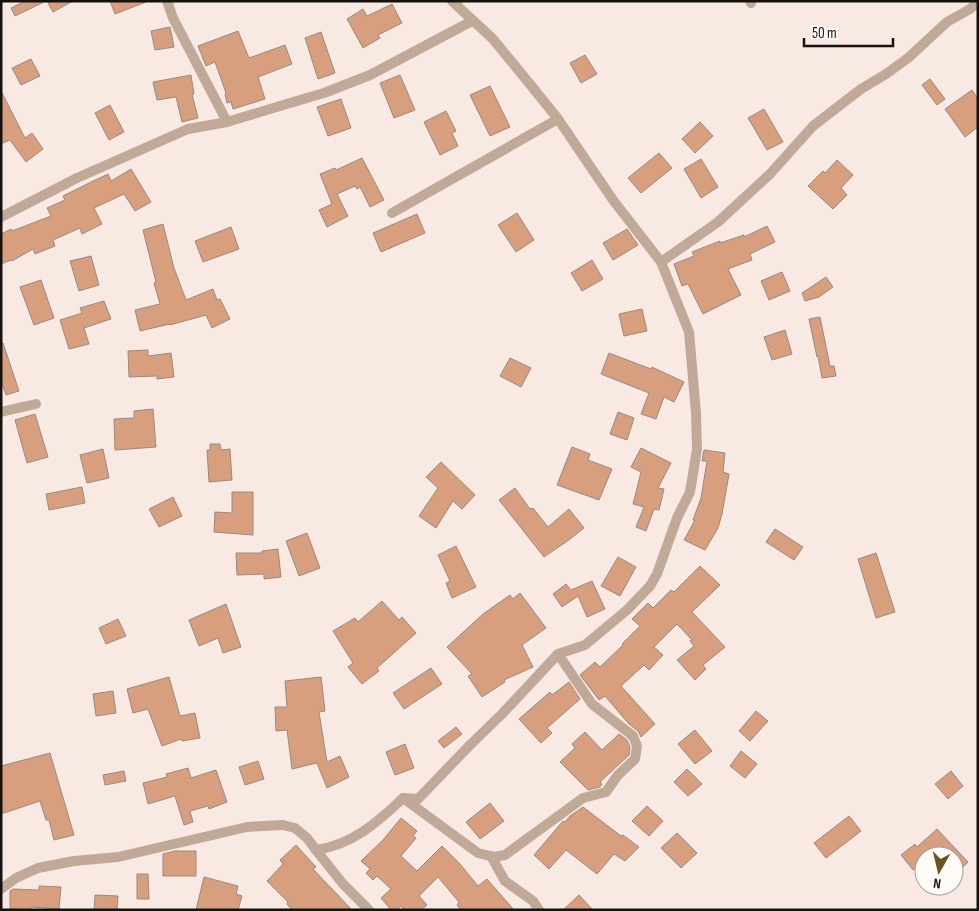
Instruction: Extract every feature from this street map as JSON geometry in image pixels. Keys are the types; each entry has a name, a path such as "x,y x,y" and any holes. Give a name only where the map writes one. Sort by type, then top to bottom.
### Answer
{"street":[{"path":"167,1 173,18 227,122"},
{"path":"316,850 335,848 353,838 380,819 403,798 418,799 558,654 585,645 628,610 650,586 657,574 677,518 690,492 697,449 696,412 689,332 661,262 613,200 558,119 493,39 452,1"},
{"path":"661,262 718,222 770,174 813,126 861,89 908,58 947,22 970,9 978,2"},
{"path":"1,217 78,178 188,129 227,122 324,93 370,75 472,21"},
{"path":"392,213 558,119"},
{"path":"1,412 36,404"},
{"path":"403,798 478,853 494,857 505,855 583,798 606,792 618,775 635,758 637,746 633,736 592,704 558,654"},
{"path":"1,888 16,878 38,868 74,861 118,858 247,827 282,825 295,828 316,850 343,884 369,910"},
{"path":"491,856 505,881 533,901 539,910"}],"building":[{"path":"25,1 46,1 15,16 11,8"},
{"path":"47,1 73,1 53,12"},
{"path":"110,1 146,1 146,2 115,14"},
{"path":"392,4 402,23 378,35 380,38 363,48 347,19 363,9 367,16"},
{"path":"170,27 174,47 155,50 151,31"},
{"path":"238,31 249,58 285,45 292,64 258,77 265,99 233,109 231,102 227,103 226,93 215,62 206,66 198,46"},
{"path":"321,32 335,73 318,79 305,38"},
{"path":"585,55 597,74 581,83 570,63"},
{"path":"31,59 40,76 21,85 12,68"},
{"path":"191,75 194,94 192,94 198,118 182,122 176,97 157,100 153,82"},
{"path":"400,75 415,110 394,118 380,83"},
{"path":"930,79 945,99 937,105 922,85"},
{"path":"490,86 510,127 490,136 470,95"},
{"path":"972,90 978,99 978,127 965,137 945,109"},
{"path":"1,91 25,138 32,133 43,149 26,162 10,140 1,144"},
{"path":"341,99 351,128 328,136 317,107"},
{"path":"110,105 124,132 109,140 95,113"},
{"path":"764,109 783,142 767,150 748,118"},
{"path":"446,111 456,131 452,133 458,146 440,155 424,122"},
{"path":"700,122 713,136 695,153 682,139"},
{"path":"659,153 672,168 641,193 628,178"},
{"path":"362,158 384,200 370,207 360,187 357,189 355,186 337,194 348,216 327,227 319,210 332,204 320,174 335,168 336,170"},
{"path":"701,159 718,187 701,198 684,169"},
{"path":"837,160 853,175 841,188 847,195 833,209 808,186 823,171 825,173"},
{"path":"131,169 151,202 135,211 124,194 94,208 102,224 82,234 80,228 53,240 55,246 35,254 33,249 12,261 1,264 1,234 51,216 47,208 65,200 63,196 108,174 111,181"},
{"path":"517,213 534,240 516,252 498,225"},
{"path":"417,214 425,233 381,252 373,233"},
{"path":"163,224 174,268 186,300 213,289 217,300 220,299 230,319 212,328 206,315 140,331 135,310 160,304 143,230"},
{"path":"767,226 775,242 750,254 752,260 728,269 741,295 703,314 688,284 682,286 674,264 694,256 692,252 720,241 720,243 744,235 744,237"},
{"path":"231,227 239,249 203,262 195,241"},
{"path":"627,229 638,245 613,260 603,243"},
{"path":"91,256 99,285 79,291 70,261"},
{"path":"592,260 603,279 582,291 571,273"},
{"path":"782,272 790,291 769,300 761,281"},
{"path":"826,277 833,287 819,297 805,301 802,293"},
{"path":"41,280 54,318 34,325 20,287"},
{"path":"104,301 111,319 84,328 89,344 69,349 60,320 82,313 80,308"},
{"path":"642,309 647,331 624,336 619,314"},
{"path":"820,317 830,366 834,366 836,376 822,378 809,319"},
{"path":"785,330 792,354 772,360 764,337"},
{"path":"1,343 3,343 19,391 6,395 1,380"},
{"path":"148,350 148,356 171,353 174,377 157,379 157,376 129,377 128,351"},
{"path":"609,353 651,369 652,367 684,382 674,402 664,397 656,419 641,414 649,393 601,374"},
{"path":"510,358 531,368 521,387 500,376"},
{"path":"153,409 156,447 115,450 114,419 134,418 134,411"},
{"path":"618,412 634,418 627,440 610,434"},
{"path":"35,414 48,457 27,463 15,420"},
{"path":"210,444 220,444 221,450 230,449 232,480 209,482 207,450 210,450"},
{"path":"572,447 590,454 588,460 612,469 599,500 557,485"},
{"path":"641,448 671,463 658,488 664,489 659,510 654,509 646,531 636,527 644,507 633,504 641,472 631,467"},
{"path":"103,449 109,478 87,483 80,455"},
{"path":"704,450 725,453 723,472 729,474 718,528 705,550 684,540 695,520 693,520 701,498 707,461 702,461"},
{"path":"441,462 475,495 462,509 453,501 436,528 419,516 438,488 426,477"},
{"path":"82,487 85,503 49,510 46,494"},
{"path":"515,488 530,509 533,508 548,527 569,509 584,528 544,557 499,500"},
{"path":"232,492 253,492 253,535 214,532 215,512 232,513"},
{"path":"173,497 182,516 159,527 149,509"},
{"path":"775,529 803,547 794,560 766,542"},
{"path":"307,533 320,568 299,576 286,541"},
{"path":"456,546 476,587 452,598 446,583 450,581 438,555"},
{"path":"278,549 281,577 264,579 264,574 237,575 236,553 262,553 262,551"},
{"path":"876,553 895,612 876,618 858,559"},
{"path":"618,557 636,567 620,596 601,586"},
{"path":"700,566 720,585 692,612 725,647 703,665 706,669 695,680 677,660 694,646 690,641 692,640 677,624 654,647 663,655 649,670 644,665 621,686 655,724 641,737 638,731 628,723 605,696 599,700 580,675 595,662 600,667 623,645 640,626 632,619 648,603 653,608 671,590 674,592"},
{"path":"592,581 605,609 587,617 578,596 562,607 553,594 566,584 571,590"},
{"path":"520,593 546,628 522,645 533,667 504,680 505,682 482,697 468,676 472,674 447,647 483,614 510,595 513,599"},
{"path":"382,601 399,620 402,617 416,633 377,668 379,671 362,684 348,667 353,663 333,631 355,618 358,622"},
{"path":"226,604 241,647 223,653 218,638 199,646 189,620"},
{"path":"118,619 126,636 106,644 99,628"},
{"path":"431,668 442,684 404,709 393,693"},
{"path":"169,677 180,716 195,713 200,738 182,741 181,739 162,746 148,709 133,713 127,689"},
{"path":"321,677 325,711 319,712 327,762 340,756 349,777 327,788 317,763 292,769 287,730 276,731 275,707 287,707 285,681"},
{"path":"569,682 580,699 547,728 552,733 541,743 519,719 550,692 552,695"},
{"path":"113,691 116,713 96,716 93,694"},
{"path":"756,711 768,721 750,741 739,731"},
{"path":"456,727 462,734 444,748 438,741"},
{"path":"695,730 712,751 695,764 678,744"},
{"path":"585,732 602,750 619,734 627,740 630,747 629,755 600,782 602,784 600,787 588,790 560,762 575,748 572,744"},
{"path":"405,744 414,768 395,775 386,752"},
{"path":"741,751 757,764 745,778 730,766"},
{"path":"50,753 74,835 54,840 49,820 46,820 40,801 1,814 1,766"},
{"path":"258,761 264,779 245,785 239,767"},
{"path":"188,768 191,778 216,770 227,802 209,809 208,806 190,811 193,822 184,825 175,796 148,804 143,783 167,777 166,774"},
{"path":"687,769 702,784 688,796 674,782"},
{"path":"124,771 126,781 105,785 103,775"},
{"path":"951,771 963,786 948,799 935,784"},
{"path":"490,803 504,821 480,839 466,822"},
{"path":"647,806 663,821 649,836 632,821"},
{"path":"583,807 621,836 623,835 639,847 625,861 614,854 597,874 566,850 549,869 534,855 563,821 565,822"},
{"path":"849,816 861,831 826,858 814,843"},
{"path":"401,818 417,831 413,836 416,838 401,856 417,871 442,846 478,886 487,879 514,910 461,910 457,905 459,902 438,877 419,896 427,905 421,910 405,910 401,906 397,910 391,910 381,898 391,889 377,876 373,880 366,873 370,869 361,861 383,840"},
{"path":"937,829 953,846 918,846"},
{"path":"677,833 697,853 681,868 661,848"},
{"path":"915,844 916,846 914,846 913,870 901,855"},
{"path":"296,845 316,867 313,869 352,910 292,910 287,904 288,902 267,881 283,864 280,860"},
{"path":"175,851 196,851 196,876 163,876 163,854"},
{"path":"964,858 968,862 964,866"},
{"path":"137,874 148,874 149,899 137,899"},
{"path":"204,877 238,886 236,894 242,896 238,910 196,910"},
{"path":"39,886 61,887 59,909 31,907 31,910 10,910 10,891 13,889 39,890"},
{"path":"95,895 118,896 117,910 94,910"},
{"path":"579,895 593,910 563,910"}]}
